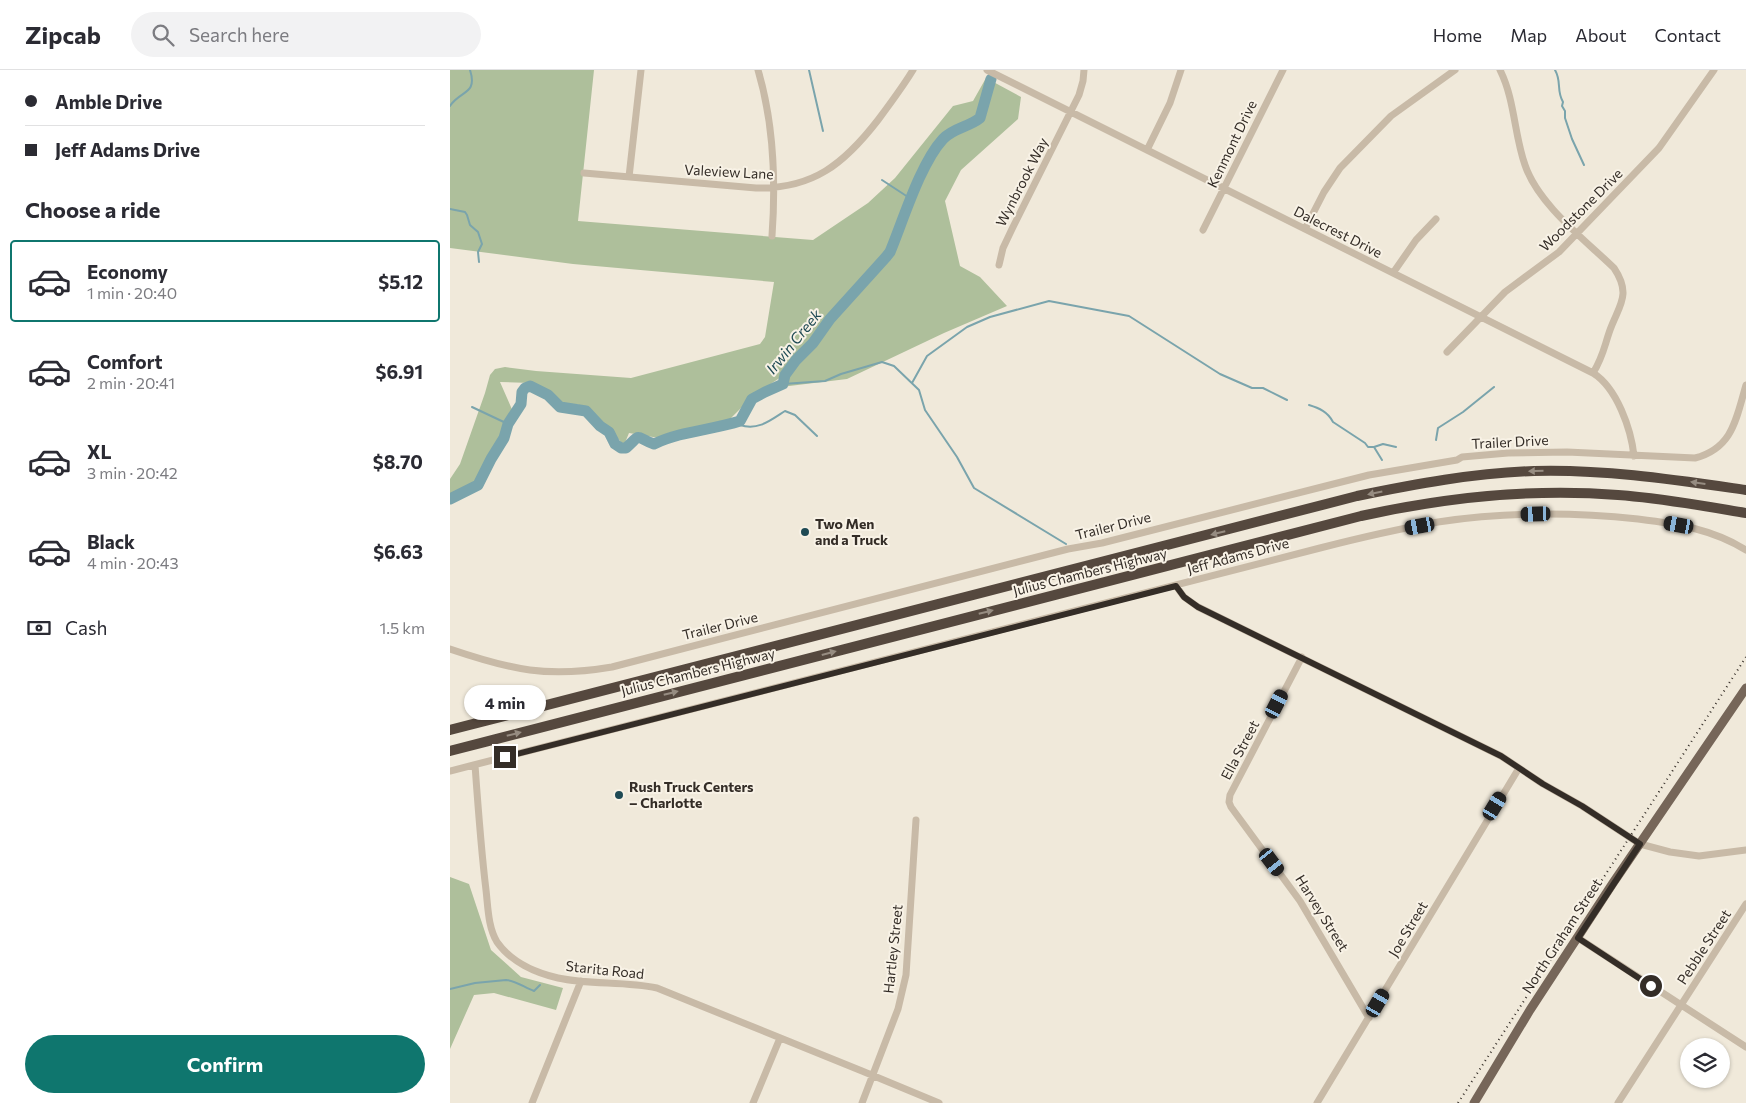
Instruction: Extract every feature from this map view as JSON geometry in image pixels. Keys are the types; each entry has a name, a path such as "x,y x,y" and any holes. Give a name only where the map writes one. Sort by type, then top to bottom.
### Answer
{"highway":[{"name":"Julius Chambers Highway","path":"450,730 1357,496 1407,486 1497,474 1552,471 1633,475 1746,490"},
{"name":"Julius Chambers Highway","path":"450,751 1403,507 1471,497 1577,494 1650,498 1746,513"}],"main road":[{"name":"North Graham Street","path":"1474,1103 1530,1010 1746,688"}],"street":[{"path":"629,177 641,70"},
{"path":"758,70 770,124 774,188 772,236"},
{"name":"Valeview Lane","path":"584,173 756,188 774,188 796,184 820,175 850,154 898,94 913,70"},
{"name":"Dalecrest Drive","path":"987,70 1593,373 1603,381 1615,397 1630,433 1634,456"},
{"name":"Wynbrook Way","path":"999,264 1005,244 1071,112 1082,86 1084,70"},
{"path":"1147,150 1170,103 1180,70"},
{"name":"Kenmont Drive","path":"1203,230 1283,70"},
{"path":"1305,229 1329,183 1347,161 1391,116 1456,70"},
{"path":"1500,70 1509,92 1522,154 1531,179 1543,199 1614,268 1620,281 1622,291 1620,309 1610,332 1604,354 1593,373"},
{"name":"Woodstone Drive","path":"1447,352 1505,292 1550,260 1659,148 1714,70"},
{"path":"1393,273 1416,240 1436,219"},
{"name":"Trailer Drive","path":"450,649 505,666 533,672 568,673 588,671 612,667 1068,549 1102,543 1369,475 1457,460 1462,457 1508,453 1567,452 1694,458 1708,454 1716,449 1724,443 1732,432 1746,385"},
{"name":"Jeff Adams Drive","path":"450,772 1376,534 1439,522 1497,516 1572,514 1654,521 1712,532 1746,550"},
{"path":"1176,586 1184,597 1198,607 1501,756 1640,844 1670,852 1699,856 1746,850"},
{"name":"Ella Street","path":"1229,802 1230,795 1246,763 1302,657"},
{"name":"Starita Road","path":"475,765 483,872 489,920 496,939 504,951 524,966 548,976 657,988 939,1103"},
{"name":"Joe Street","path":"1317,1103 1519,768"},
{"name":"Harvey Street","path":"1229,802 1230,807 1300,901 1332,952 1369,1018"},
{"name":"Hartley Street","path":"862,1103 898,1009 906,975 916,820"},
{"name":"Pebble Street","path":"1618,1103 1746,904"},
{"path":"1578,938 1746,1047"},
{"path":"532,1103 581,981"},
{"path":"754,1103 780,1038"}],"green space":[{"path":"450,70 594,70 578,221 813,240 868,203 895,178 953,106 973,101 986,78 1021,97 1018,119 961,170 945,201 960,266 980,277 1007,306 944,333 847,379 781,387 781,377 754,395 728,421 659,438 629,433 624,445 591,411 577,404 559,406 531,383 500,382 514,414 505,426 491,464 472,489 450,501 450,479 460,464 490,375 495,369 505,367 631,378 760,344 765,337 774,282 573,264 450,248"},
{"path":"450,877 469,884 491,950 521,977 563,988 556,1010 494,993 474,995 450,1049"}],"waterway":[{"path":"450,106 470,88 472,84 470,70"},
{"path":"809,70 823,131"},
{"path":"1555,70 1565,118 1584,165"},
{"name":"Irwin Creek","path":"450,499 478,485 504,438 508,424 521,404 522,392 530,386 548,395 560,407 586,411 600,426 609,432 615,444 621,448 626,448 639,437 654,444 686,433 740,421 752,399 783,384 785,375 796,360 813,343 830,319 890,252 927,163 947,135 980,118 991,79"},
{"path":"882,180 911,199"},
{"path":"450,209 465,212 470,225 478,232 482,244 478,252 479,262"},
{"path":"912,383 927,356 967,327 990,317 1049,301 1129,316 1220,374 1252,388 1263,388 1287,400"},
{"path":"783,384 825,381 841,374 882,362 894,366 919,390 925,410 957,457 974,488 1066,544"},
{"path":"1436,440 1438,428 1463,412 1494,387"},
{"path":"1309,405 1323,411 1333,422 1365,443 1368,447 1383,444 1396,447"},
{"path":"472,407 508,424"},
{"path":"740,421 740,425 758,426 785,411 795,415 817,436"},
{"path":"1374,447 1382,460"},
{"path":"450,989 475,983 506,980 513,981 534,991 540,985"}],"railway":[{"path":"1458,1103 1746,657"}],"place":[{"name":"Two Men and a Truck","path":"805,532"},
{"name":"Rush Truck Centers – Charlotte","path":"619,795"}],"route":[{"path":"505,757 1176,586 1184,597 1198,607 1277,644 1501,756 1640,844 1578,938 1651,986"}]}
